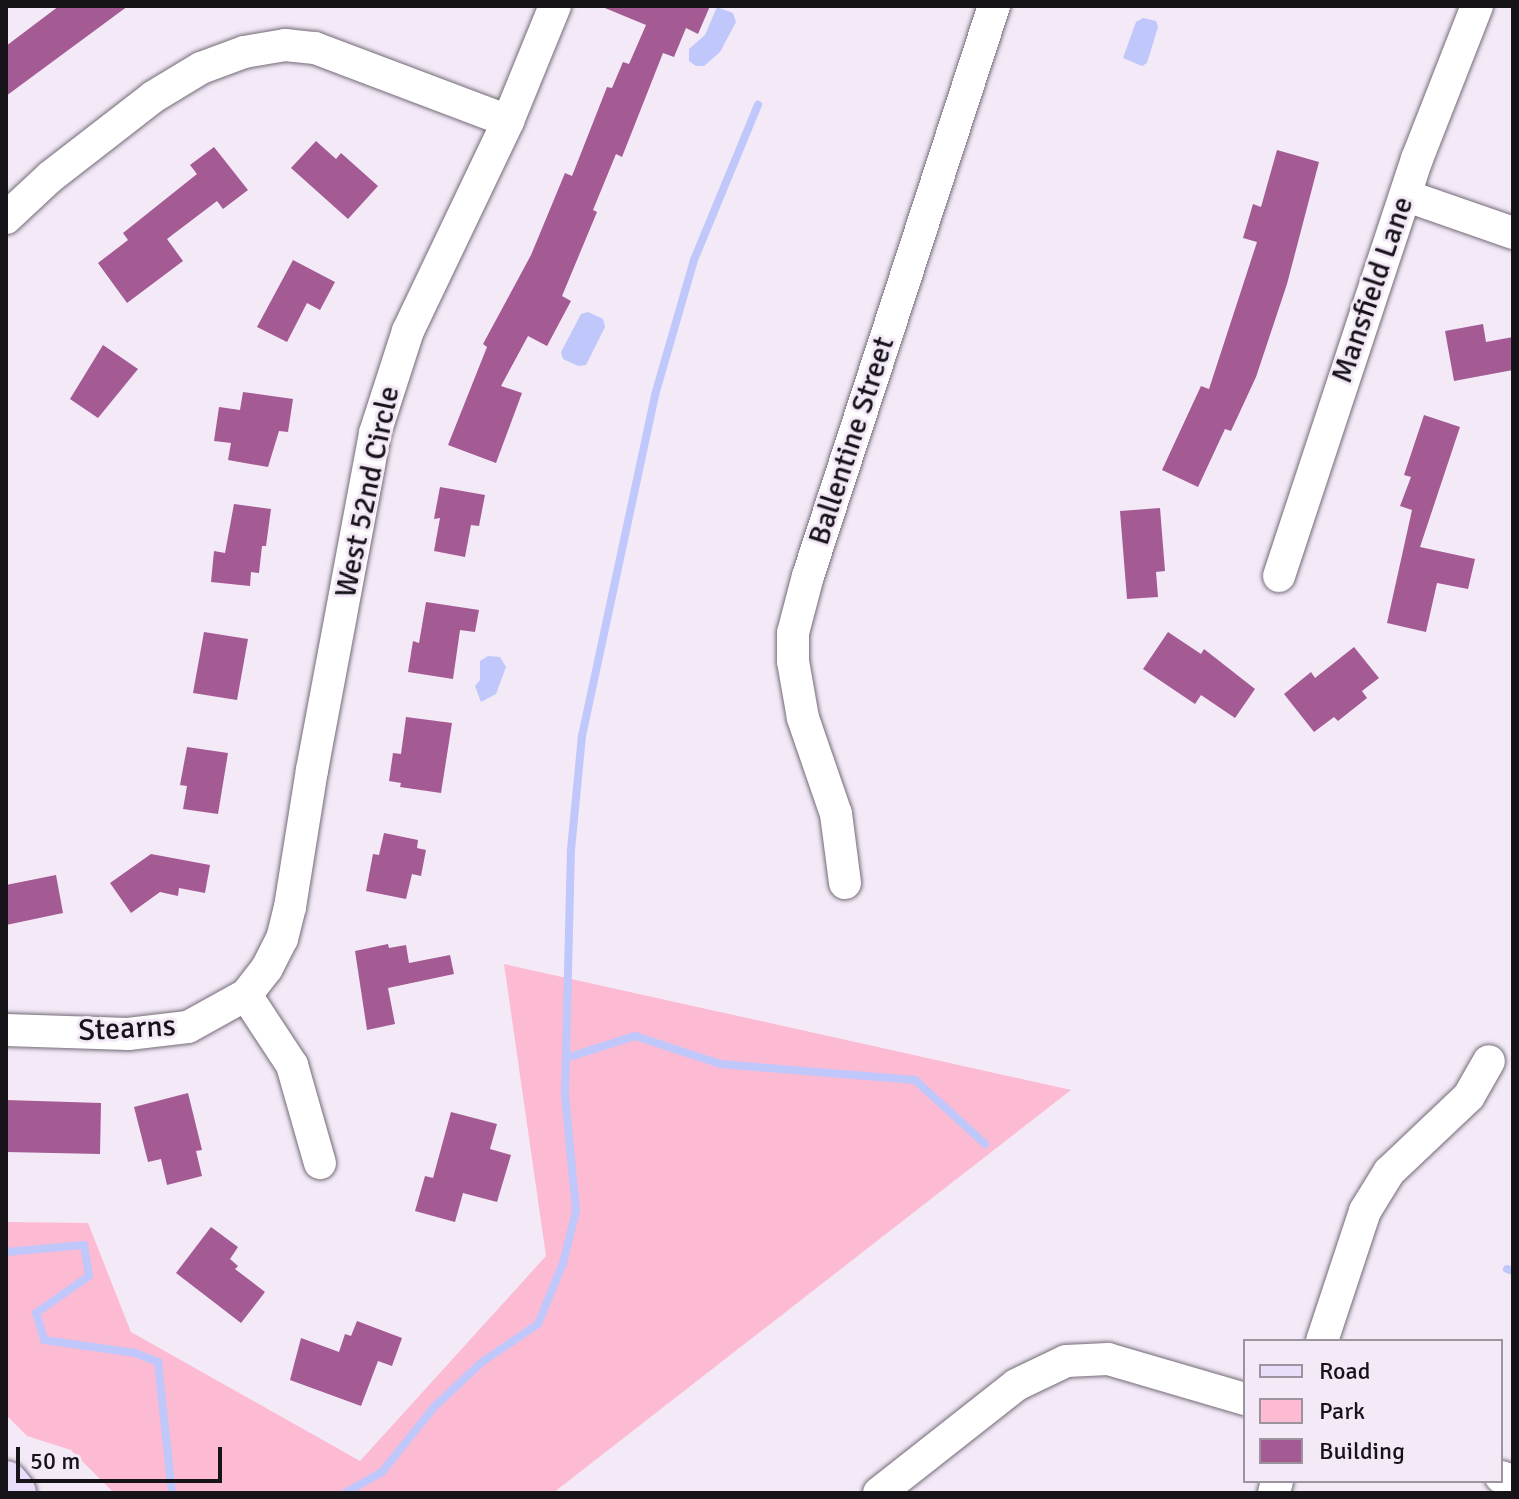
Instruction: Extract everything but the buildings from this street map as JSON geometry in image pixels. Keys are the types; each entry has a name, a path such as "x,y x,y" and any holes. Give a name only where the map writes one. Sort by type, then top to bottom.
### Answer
{"street":[{"name":"West 52nd Circle","path":"246,995 267,968 282,939 290,907 362,499 375,433 394,369 422,298 508,121 555,6"},
{"name":"Ballentine Street","path":"845,883 836,814 803,718 793,661 793,633 808,576 994,6"},
{"name":"Mansfield Lane","path":"1279,576 1326,426 1449,70 1477,6"},
{"path":"6,218 50,177 153,97 201,68 244,52 285,45 315,48 508,121"},
{"path":"1407,196 1513,233"},
{"path":"246,995 292,1065 320,1163"},
{"name":"Stearns","path":"6,1030 128,1034 188,1027 246,995"},
{"path":"1323,1339 1365,1211 1389,1172 1469,1096 1489,1061"},
{"path":"879,1493 1016,1385 1066,1361 1108,1359 1243,1398"},
{"path":"6,1483 14,1493"}],"green space":[{"path":"504,964 1071,1090 553,1493 114,1493 71,1450 27,1436 6,1415 6,1222 88,1223 131,1332 360,1461 546,1256"}],"water":[{"path":"717,7 733,13 736,22 720,52 704,66 696,66 689,61 689,49 705,35"},
{"path":"1143,18 1156,21 1158,27 1147,63 1142,66 1123,58 1136,22"},
{"path":"588,312 603,319 605,327 586,365 578,366 563,359 561,352 581,314"},
{"path":"488,656 500,657 506,667 496,694 481,702 475,686 480,680 480,661"}],"waterway":[{"path":"345,1493 382,1472 434,1407 482,1362 538,1324 563,1263 576,1211 565,1094 571,850 582,736 655,395 694,260 758,105"},
{"path":"566,1058 635,1036 720,1064 915,1080 985,1144"},
{"path":"6,1252 84,1245 89,1276 36,1313 44,1340 135,1353 158,1362 172,1493"},
{"path":"1507,1269 1513,1271"}]}
